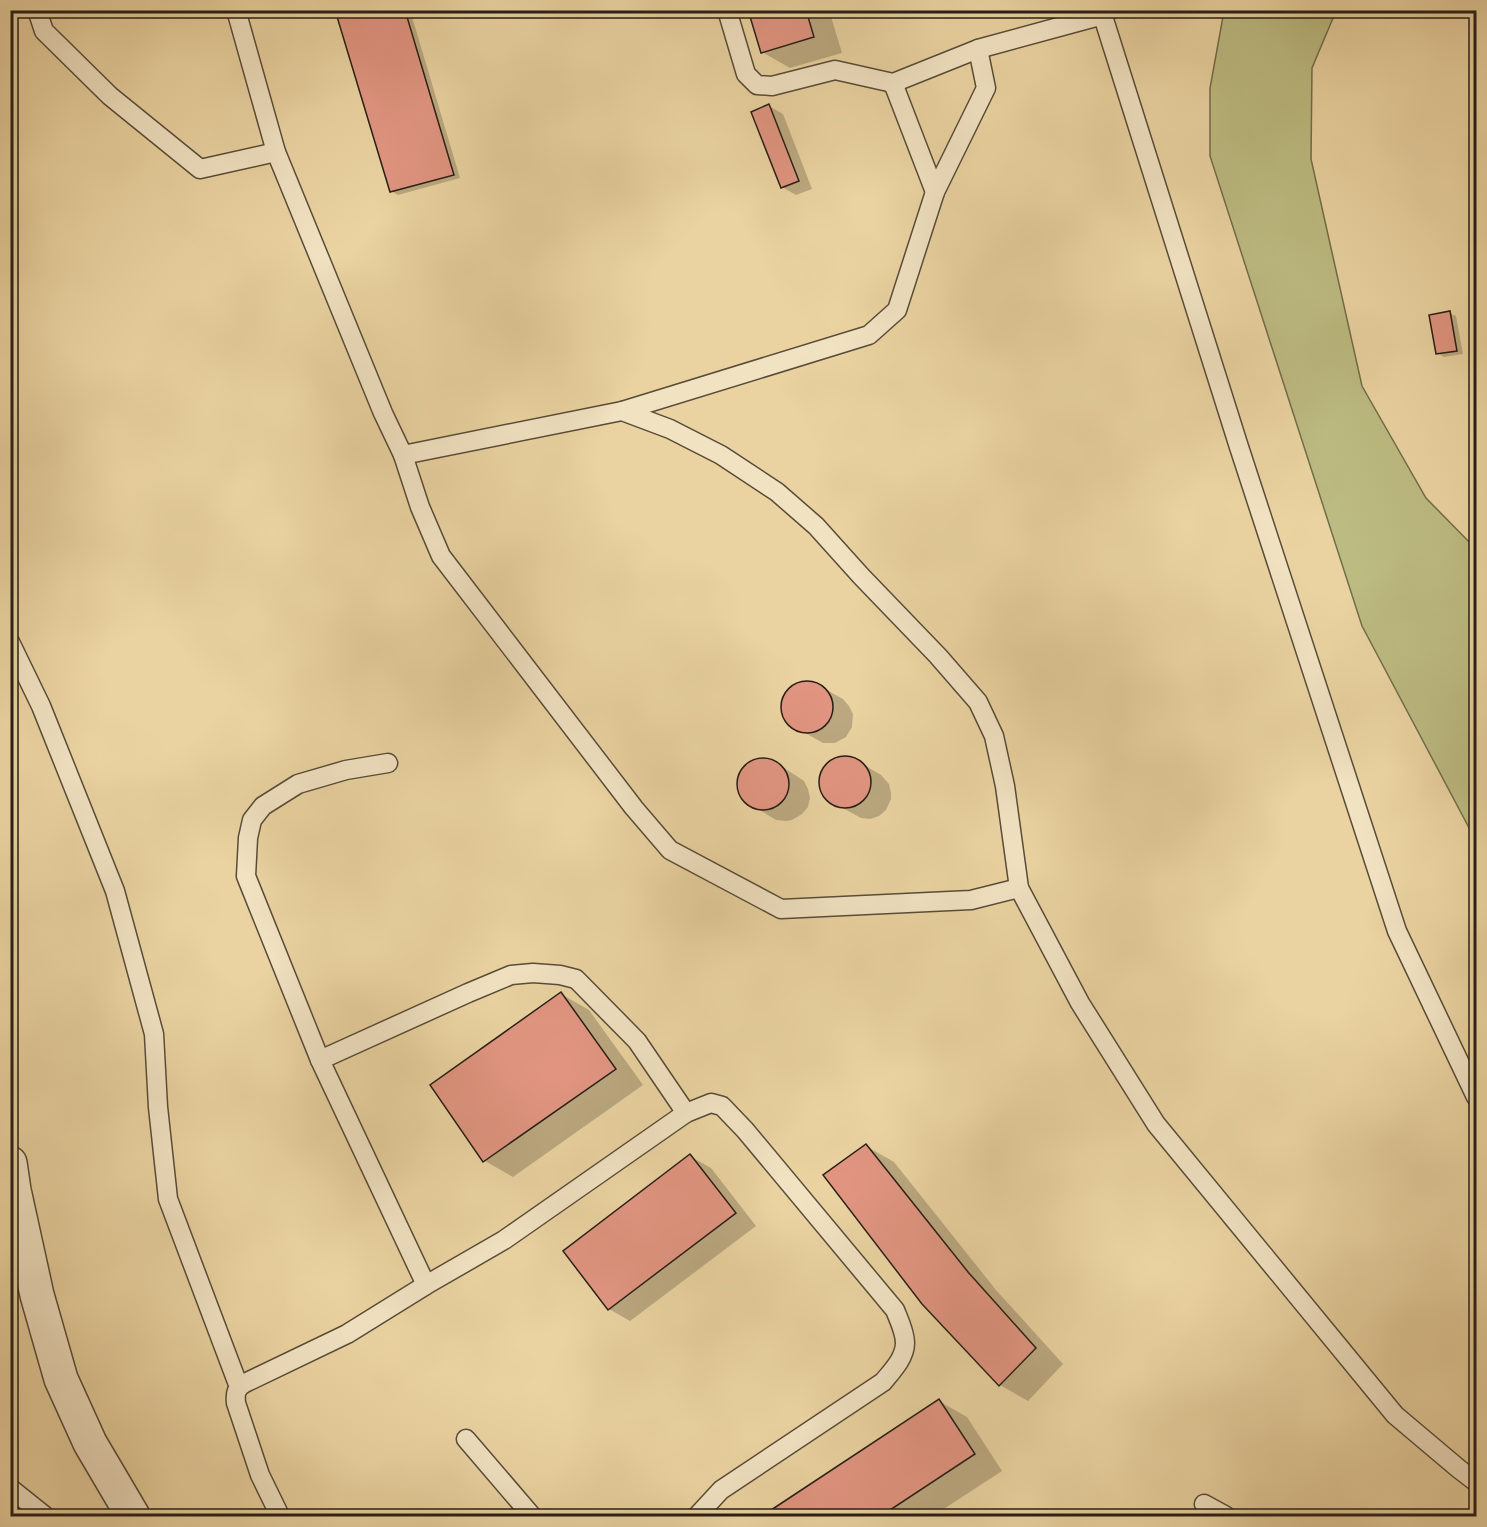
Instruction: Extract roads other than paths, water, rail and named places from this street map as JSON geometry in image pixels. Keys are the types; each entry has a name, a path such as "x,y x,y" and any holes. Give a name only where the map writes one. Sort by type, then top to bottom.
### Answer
{"street":[{"path":"10,1163 37,1295 62,1379 90,1443 133,1516"}],"lane":[{"path":"37,10 45,31 110,96 200,169 276,152"},
{"path":"236,10 276,152 383,413 403,455 420,507 441,556 634,808 670,850 781,909 971,900 1018,888"},
{"path":"727,10 746,74 757,85 772,87 835,70 893,83 978,49 1105,12 1239,447 1397,931 1476,1097"},
{"path":"403,455 622,411 869,335 897,310 935,192 986,88 978,49"},
{"path":"893,83 935,192"},
{"path":"622,411 670,429 721,455 777,492 816,526 978,702 994,736 1005,786 1018,888 1080,1003 1156,1124 1395,1415 1476,1482"},
{"path":"10,642 41,706 115,891 154,1034 158,1107 168,1199 239,1387"},
{"path":"388,763 346,770 298,784 263,806 252,820 248,838 246,876 320,1060 426,1285"},
{"path":"320,1060 511,975 532,973 560,975 576,979 637,1041 686,1113"},
{"path":"280,1516 260,1475 236,1403 239,1387 347,1334 504,1240 686,1113 711,1103 722,1106 745,1130 895,1310 906,1345 899,1363 883,1382 720,1490 697,1516"},
{"path":"466,1439 532,1516"},
{"path":"10,1488 45,1516"},
{"path":"1204,1504 1226,1516"}]}
